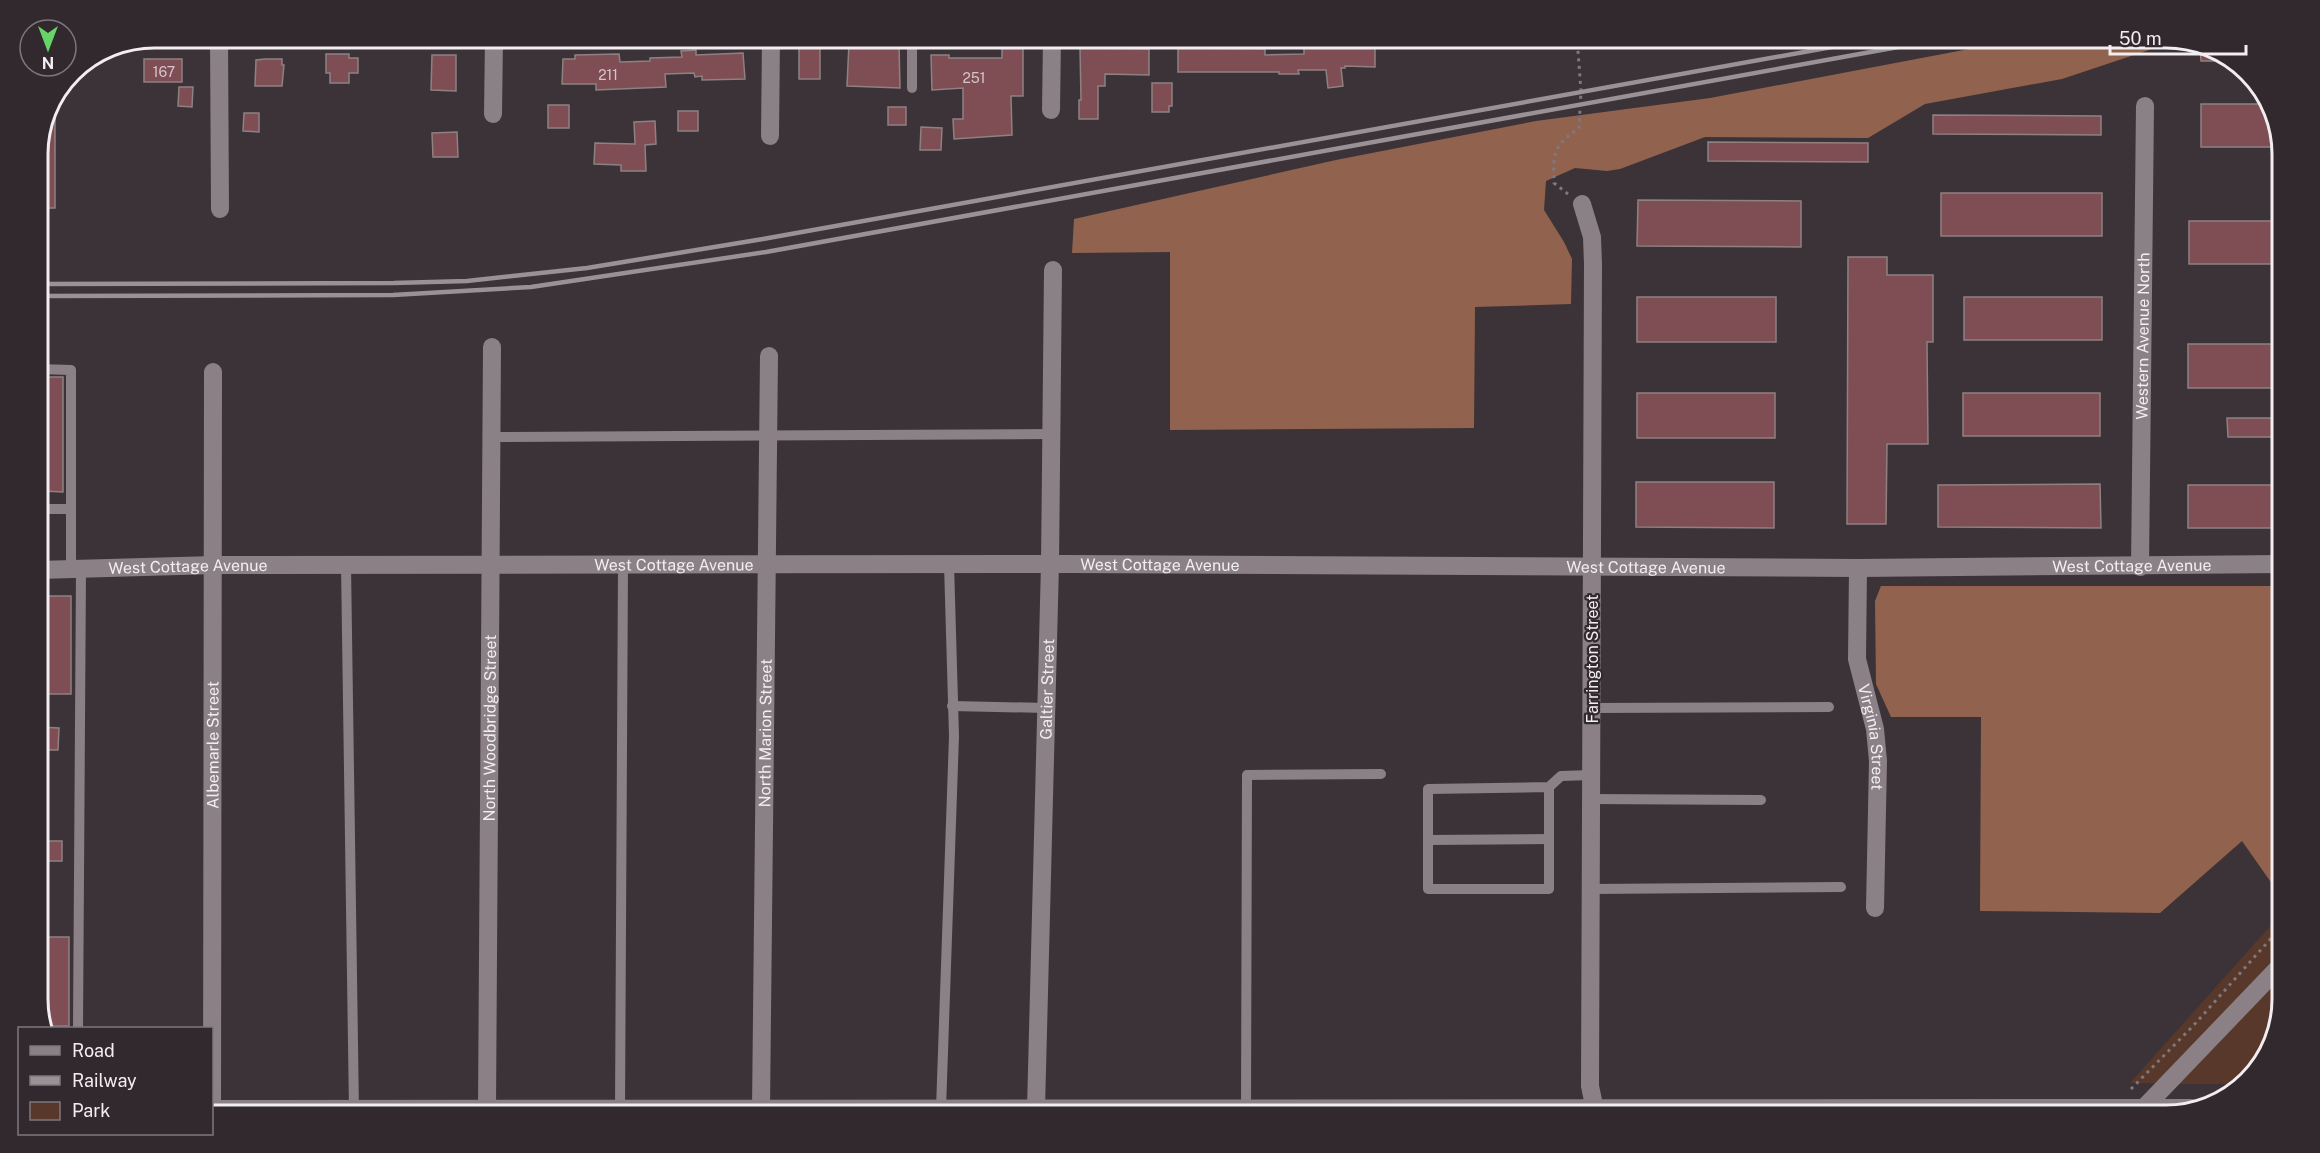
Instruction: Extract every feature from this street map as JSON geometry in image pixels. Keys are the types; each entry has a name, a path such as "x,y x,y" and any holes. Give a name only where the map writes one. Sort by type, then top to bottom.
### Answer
{"street":[{"path":"219,48 220,209"},
{"path":"493,114 494,48"},
{"path":"770,136 771,48"},
{"path":"1051,110 1053,48"},
{"name":"Western Avenue North","path":"2140,567 2145,106"},
{"name":"Farrington Street","path":"1582,204 1592,237 1590,1086 1594,1105"},
{"name":"Galtier Street","path":"1035,1105 1050,564 1053,270"},
{"name":"North Woodbridge Street","path":"487,1105 492,347"},
{"name":"North Marion Street","path":"761,1105 769,356"},
{"name":"Albemarle Street","path":"212,1027 213,372"},
{"name":"West Cottage Avenue","path":"48,570 214,565 1050,564 1858,568 2272,564"},
{"name":"Virginia Street","path":"1858,568 1857,659 1875,729 1878,761 1875,908"},
{"path":"2147,1105 2272,975"}],"lane":[{"path":"912,48 912,88"},
{"path":"48,369 71,370 71,509 76,570 78,1027"},
{"path":"491,437 1051,434"},
{"path":"48,509 71,509"},
{"path":"941,1105 954,736 950,564"},
{"path":"346,565 354,1105"},
{"path":"620,1105 623,565"},
{"path":"952,706 1046,708"},
{"path":"1592,708 1829,707"},
{"path":"1246,1105 1247,775 1381,774"},
{"path":"1549,787 1549,889 1428,889 1428,789 1549,787 1561,776 1592,775"},
{"path":"1592,799 1761,800"},
{"path":"1428,840 1549,839"},
{"path":"1592,889 1840,887"}],"path":[{"path":"1578,48 1581,91 1579,129 1559,144 1553,159 1554,183 1582,204"},
{"path":"2117,1105 2194,1025 2272,938"}],"green space":[{"path":"2272,924 2271,1013 2264,1040 2246,1069 2231,1083 2130,1083"}],"shaded area":[{"path":"1974,48 2155,48 2062,79 1925,104 1868,138 1705,137 1620,169 1607,171 1575,168 1546,181 1544,210 1572,259 1571,304 1475,307 1474,428 1170,430 1170,252 1072,253 1074,219 1336,160 1536,121 1710,98"},
{"path":"1881,586 2272,586 2272,884 2242,841 2160,913 1980,911 1981,717 1891,717 1876,684 1875,601"}],"building":[{"path":"799,48 820,48 820,79 799,79"},
{"path":"849,48 899,48 900,88 847,86"},
{"path":"1002,48 1023,48 1023,96 1011,96 1012,135 954,139 953,119 963,119 963,88 932,90 931,55 949,55 949,58 1002,58"},
{"path":"1080,48 1149,49 1149,75 1105,74 1105,86 1098,86 1098,119 1079,119"},
{"path":"1178,48 1265,49 1265,55 1304,54 1304,48 1375,48 1375,67 1345,66 1341,68 1343,86 1328,88 1326,70 1298,70 1299,74 1178,72"},
{"path":"696,50 696,55 743,53 745,79 702,80 702,76 695,77 694,73 665,74 666,87 596,90 596,84 562,84 563,59 575,59 575,55 619,54 620,62 650,61 650,58 682,57 681,51"},
{"path":"326,54 349,54 349,58 358,58 358,73 349,73 349,83 330,83 330,73 326,73"},
{"path":"2201,54 2216,61 2201,61"},
{"path":"432,55 456,55 456,91 431,90"},
{"path":"144,59 182,59 182,82 144,82"},
{"path":"282,59 282,65 284,65 282,86 255,86 256,60"},
{"path":"1152,83 1172,83 1172,106 1169,106 1169,112 1152,112"},
{"path":"179,87 193,87 192,107 178,106"},
{"path":"2201,104 2259,104 2270,133 2272,147 2201,147"},
{"path":"548,105 569,105 569,128 548,128"},
{"path":"888,107 906,107 906,125 888,125"},
{"path":"678,111 698,111 698,131 678,131"},
{"path":"244,113 259,113 259,132 243,131"},
{"path":"1933,115 2101,116 2101,135 1933,134"},
{"path":"55,116 55,208 48,208 48,147"},
{"path":"655,121 656,144 645,145 646,171 621,171 621,165 594,164 595,143 635,144 634,122"},
{"path":"921,127 942,128 941,150 920,150"},
{"path":"457,132 458,157 433,157 432,133"},
{"path":"1708,142 1868,143 1868,162 1708,161"},
{"path":"1941,193 2102,193 2102,236 1941,236"},
{"path":"1638,200 1801,201 1801,247 1637,246"},
{"path":"2189,221 2272,221 2272,264 2189,264"},
{"path":"1848,257 1887,257 1887,275 1933,275 1933,342 1927,342 1928,444 1887,444 1886,524 1847,524"},
{"path":"1637,297 1776,297 1776,342 1637,342"},
{"path":"1964,297 2102,297 2102,340 1964,340"},
{"path":"2188,344 2272,344 2272,388 2188,388"},
{"path":"48,377 63,377 63,492 48,491"},
{"path":"1637,393 1775,393 1775,438 1637,438"},
{"path":"1963,393 2100,393 2100,436 1963,436"},
{"path":"2227,418 2272,418 2272,437 2228,437"},
{"path":"1636,482 1774,482 1774,528 1636,527"},
{"path":"2100,484 2101,528 1938,527 1938,485"},
{"path":"2188,485 2272,485 2272,528 2188,528"},
{"path":"48,596 71,596 71,694 48,694"},
{"path":"48,727 59,728 58,750 48,750"},
{"path":"48,841 62,841 62,861 48,861"},
{"path":"48,937 69,937 69,1026 52,1026 50,1020"}],"railway":[{"path":"48,284 467,281 587,268 763,239 1826,48"},
{"path":"48,296 393,295 531,287 766,252 1893,48"}]}
